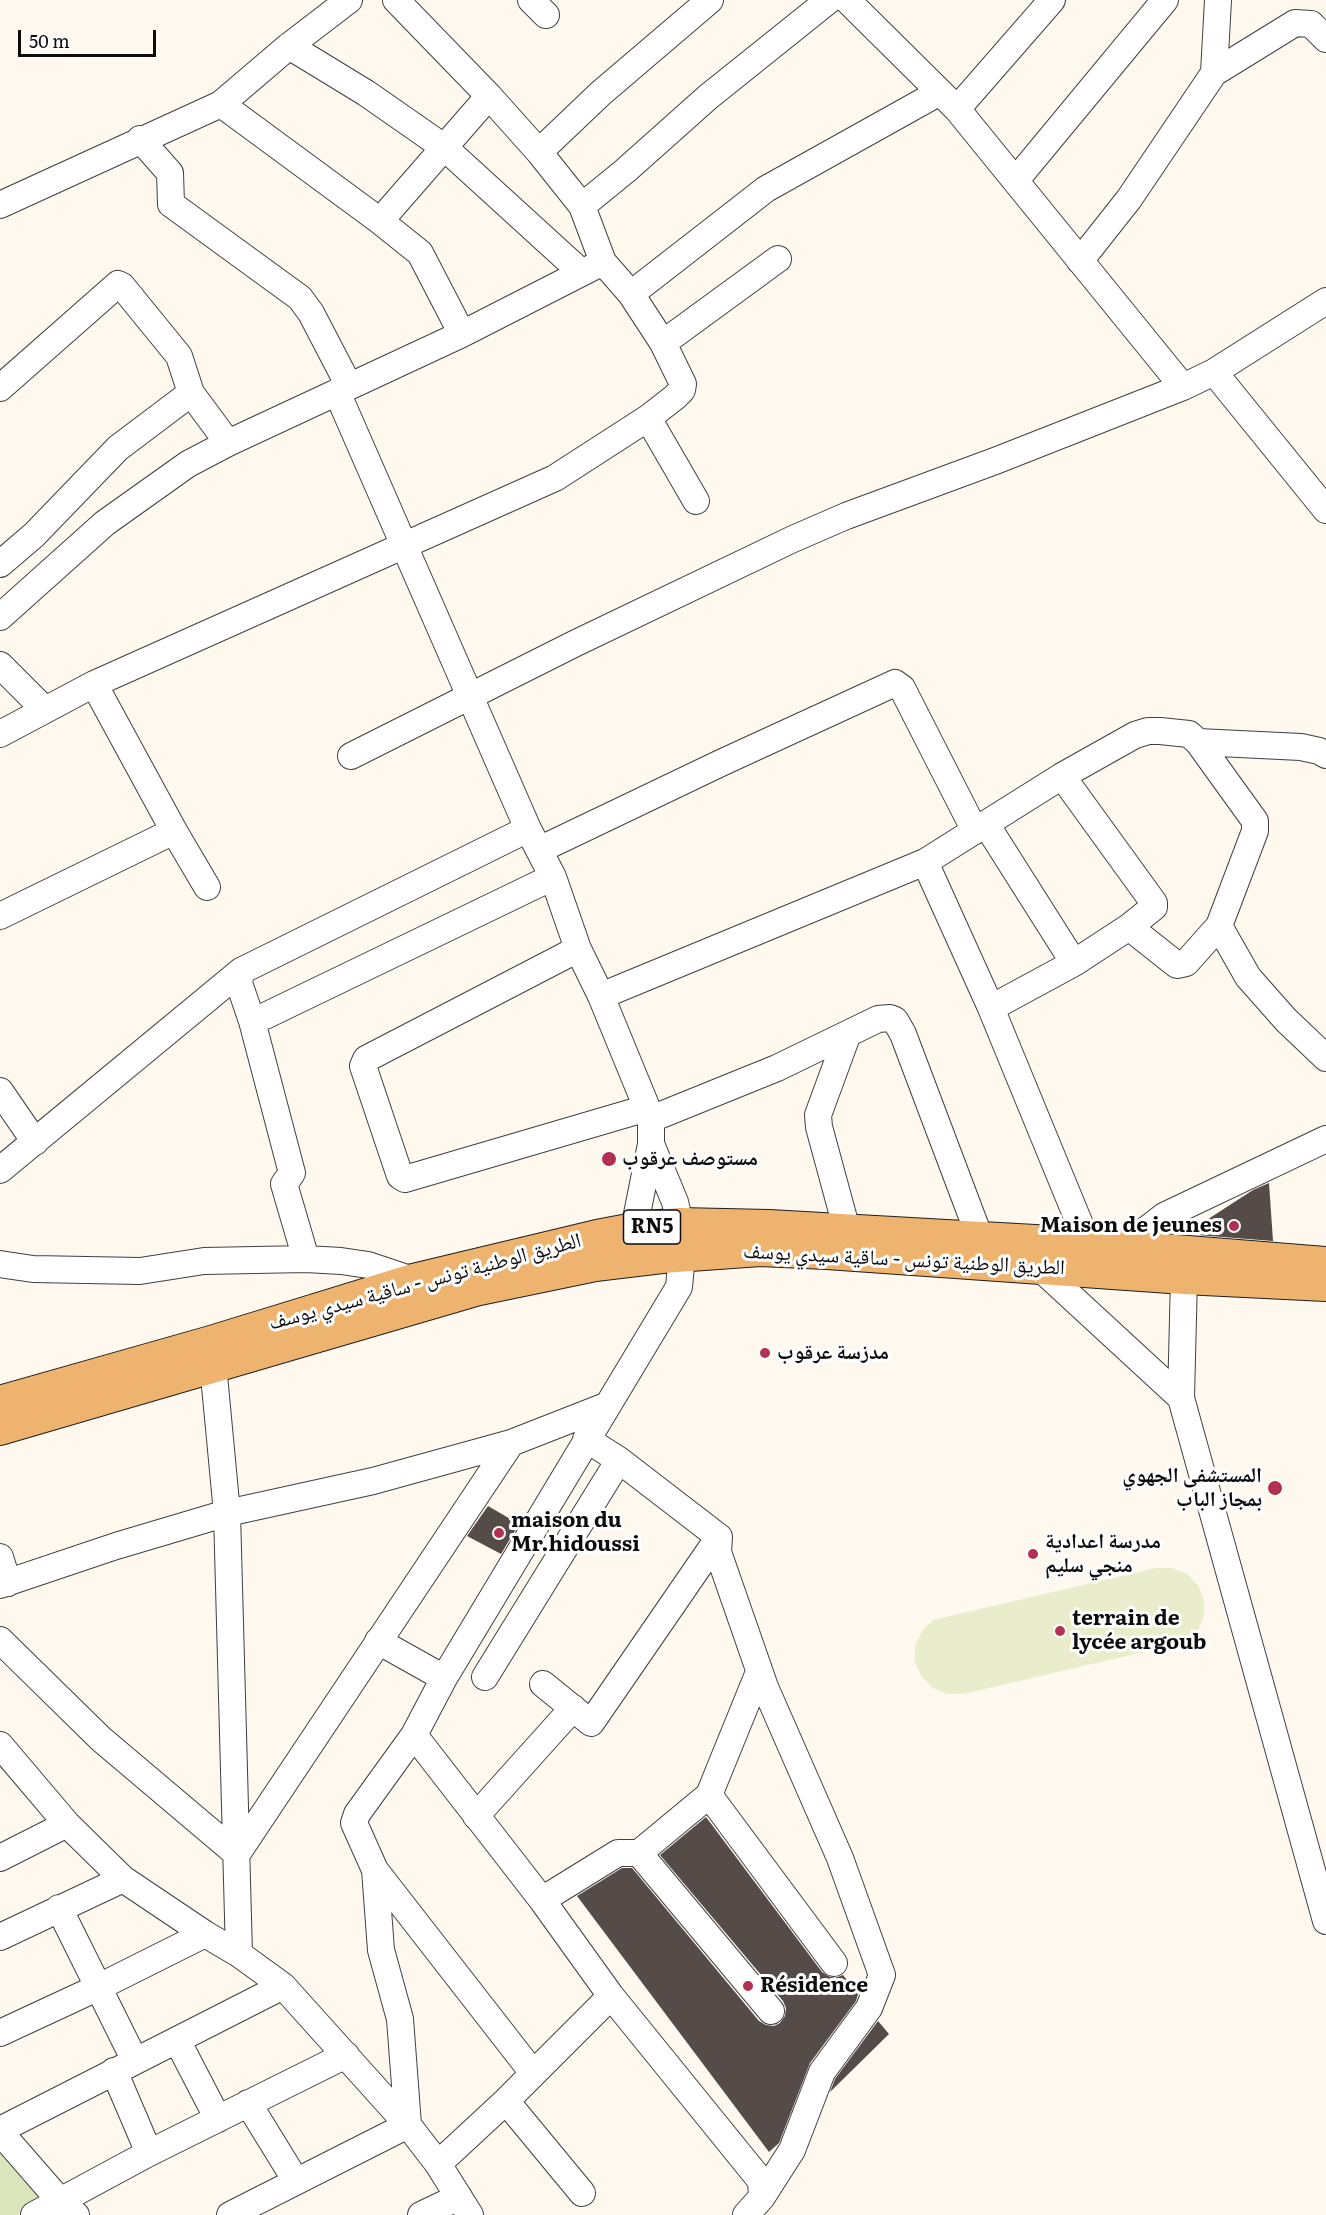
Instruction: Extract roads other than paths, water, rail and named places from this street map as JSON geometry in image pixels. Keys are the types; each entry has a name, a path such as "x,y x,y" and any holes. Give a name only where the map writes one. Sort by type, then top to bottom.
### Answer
{"main road":[{"name":"الطريق الوطنية تونس - ساقية سيدي يوسف","path":"0,1402 210,1342 413,1280 634,1228 680,1224 769,1226 843,1231 884,1245 1041,1268 1326,1285"},
{"name":"الطريق الوطنية تونس - ساقية سيدي يوسف","path":"0,1428 479,1289 595,1266 682,1255 980,1238 1326,1263"}],"street":[{"path":"0,205 140,139 221,104 289,46 349,0"},
{"path":"396,0 489,96 582,206 592,267"},
{"path":"538,152 601,93 710,0"},
{"path":"582,206 708,97 829,0"},
{"path":"848,0 948,101 1016,180 1183,387"},
{"path":"631,294 766,189 948,101 1052,0"},
{"path":"1016,180 1165,0"},
{"path":"1214,73 1218,0"},
{"path":"1080,261 1129,199 1214,73 1295,23 1311,24 1326,39"},
{"path":"0,734 94,684 555,478 648,418 682,390 680,375 663,343 631,294 592,267 445,148 366,93 289,46"},
{"path":"380,221 489,96"},
{"path":"221,104 420,253 462,334"},
{"path":"140,139 170,173 171,204 300,298 311,313 343,389 402,545 471,695 533,839 553,877 578,949 601,996 649,1124 680,1224"},
{"path":"663,343 778,259"},
{"path":"0,617 105,523 188,464 228,443 462,334 592,267"},
{"path":"0,388 118,284 179,356 191,393 228,443"},
{"path":"351,756 689,588 846,516 995,461 1183,387 1214,372 1326,301"},
{"path":"1214,372 1326,510"},
{"path":"0,564 34,535 118,448 191,393"},
{"path":"648,418 696,501"},
{"path":"0,665 45,710"},
{"path":"0,1170 241,971 533,839 712,766 895,683 902,688 980,828 1074,963"},
{"path":"94,684 207,887"},
{"path":"601,996 925,862 1062,777 1135,735 1148,731 1189,734 1198,742 1254,821 1255,831 1219,926 1186,963 1177,965 1129,927"},
{"path":"1198,742 1324,748"},
{"path":"992,1008 1074,963 1129,927 1154,907 1154,903 1062,777"},
{"path":"0,916 174,831"},
{"path":"925,862 992,1008 1088,1244"},
{"path":"265,1016 553,877"},
{"path":"1219,926 1248,977 1286,1020 1326,1058"},
{"path":"578,949 366,1059 363,1066 400,1176 405,1179 649,1124 847,1036 878,1019 890,1018 895,1020 903,1034 980,1238"},
{"path":"241,971 239,983 252,1021 292,1173 284,1184 306,1259"},
{"path":"843,1231 844,1219 819,1127 818,1115 847,1036"},
{"path":"0,1091 35,1142"},
{"path":"634,1228 649,1124"},
{"path":"1124,1247 1164,1216 1326,1139"},
{"path":"533,2073 375,1870 354,1823 357,1814 414,1735 444,1678 679,1287 682,1255"},
{"path":"0,1264 33,1269 140,1271 204,1261 306,1259 341,1261 368,1266 413,1280"},
{"path":"1041,1268 1181,1398"},
{"path":"1184,1278 1181,1398 1326,1921"},
{"path":"213,1365 227,1513 239,1954"},
{"path":"0,1557 4,1584 116,1546 227,1513 373,1481 511,1443 608,1405"},
{"path":"586,1439 619,1460 719,1537"},
{"path":"237,1854 511,1443"},
{"path":"485,1677 619,1460"},
{"path":"719,1537 718,1552 759,1672 840,1858 882,1975 869,2008 822,2072 792,2150 754,2206"},
{"path":"543,1684 591,1723 719,1537"},
{"path":"0,1640 101,1739 237,1854"},
{"path":"378,1641 444,1678"},
{"path":"542,1900 618,1853 639,1853 709,1796 759,1672"},
{"path":"476,1816 573,1708"},
{"path":"414,1735 542,1900 611,1996 761,2181 754,2206"},
{"path":"2,1752 67,1824 123,1879 239,1954 283,1986 346,2055 408,2125 438,2164 464,2206 421,2215"},
{"path":"709,1796 834,1963"},
{"path":"0,1858 67,1824"},
{"path":"639,1853 771,2011"},
{"path":"375,1870 381,1950 400,2019 408,2125"},
{"path":"0,1937 123,1879"},
{"path":"59,1908 99,1987 149,2153"},
{"path":"0,2033 205,1934"},
{"path":"68,2208 0,2131 283,1986"},
{"path":"438,2164 506,2101 611,1996"},
{"path":"177,2040 218,2118"},
{"path":"33,2215 68,2208 149,2153 346,2055"},
{"path":"506,2101 582,2193"},
{"path":"248,2103 296,2181"},
{"path":"230,2215 408,2125"}],"place":[{"name":"مستوصف عرقوب","path":"609,1159"},
{"name":"Maison de jeunes","path":"1234,1226"},
{"name":"مدزسة عرقوب","path":"765,1353"},
{"name":"المستشفى الجهوي بمجاز الباب","path":"1275,1488"},
{"name":"maison du Mr.hidoussi","path":"499,1533"},
{"name":"مدرسة اعدادية منجي سليم","path":"1033,1554"},
{"name":"terrain de lycée argoub","path":"1060,1631"},
{"name":"Résidence","path":"748,1986"}]}
